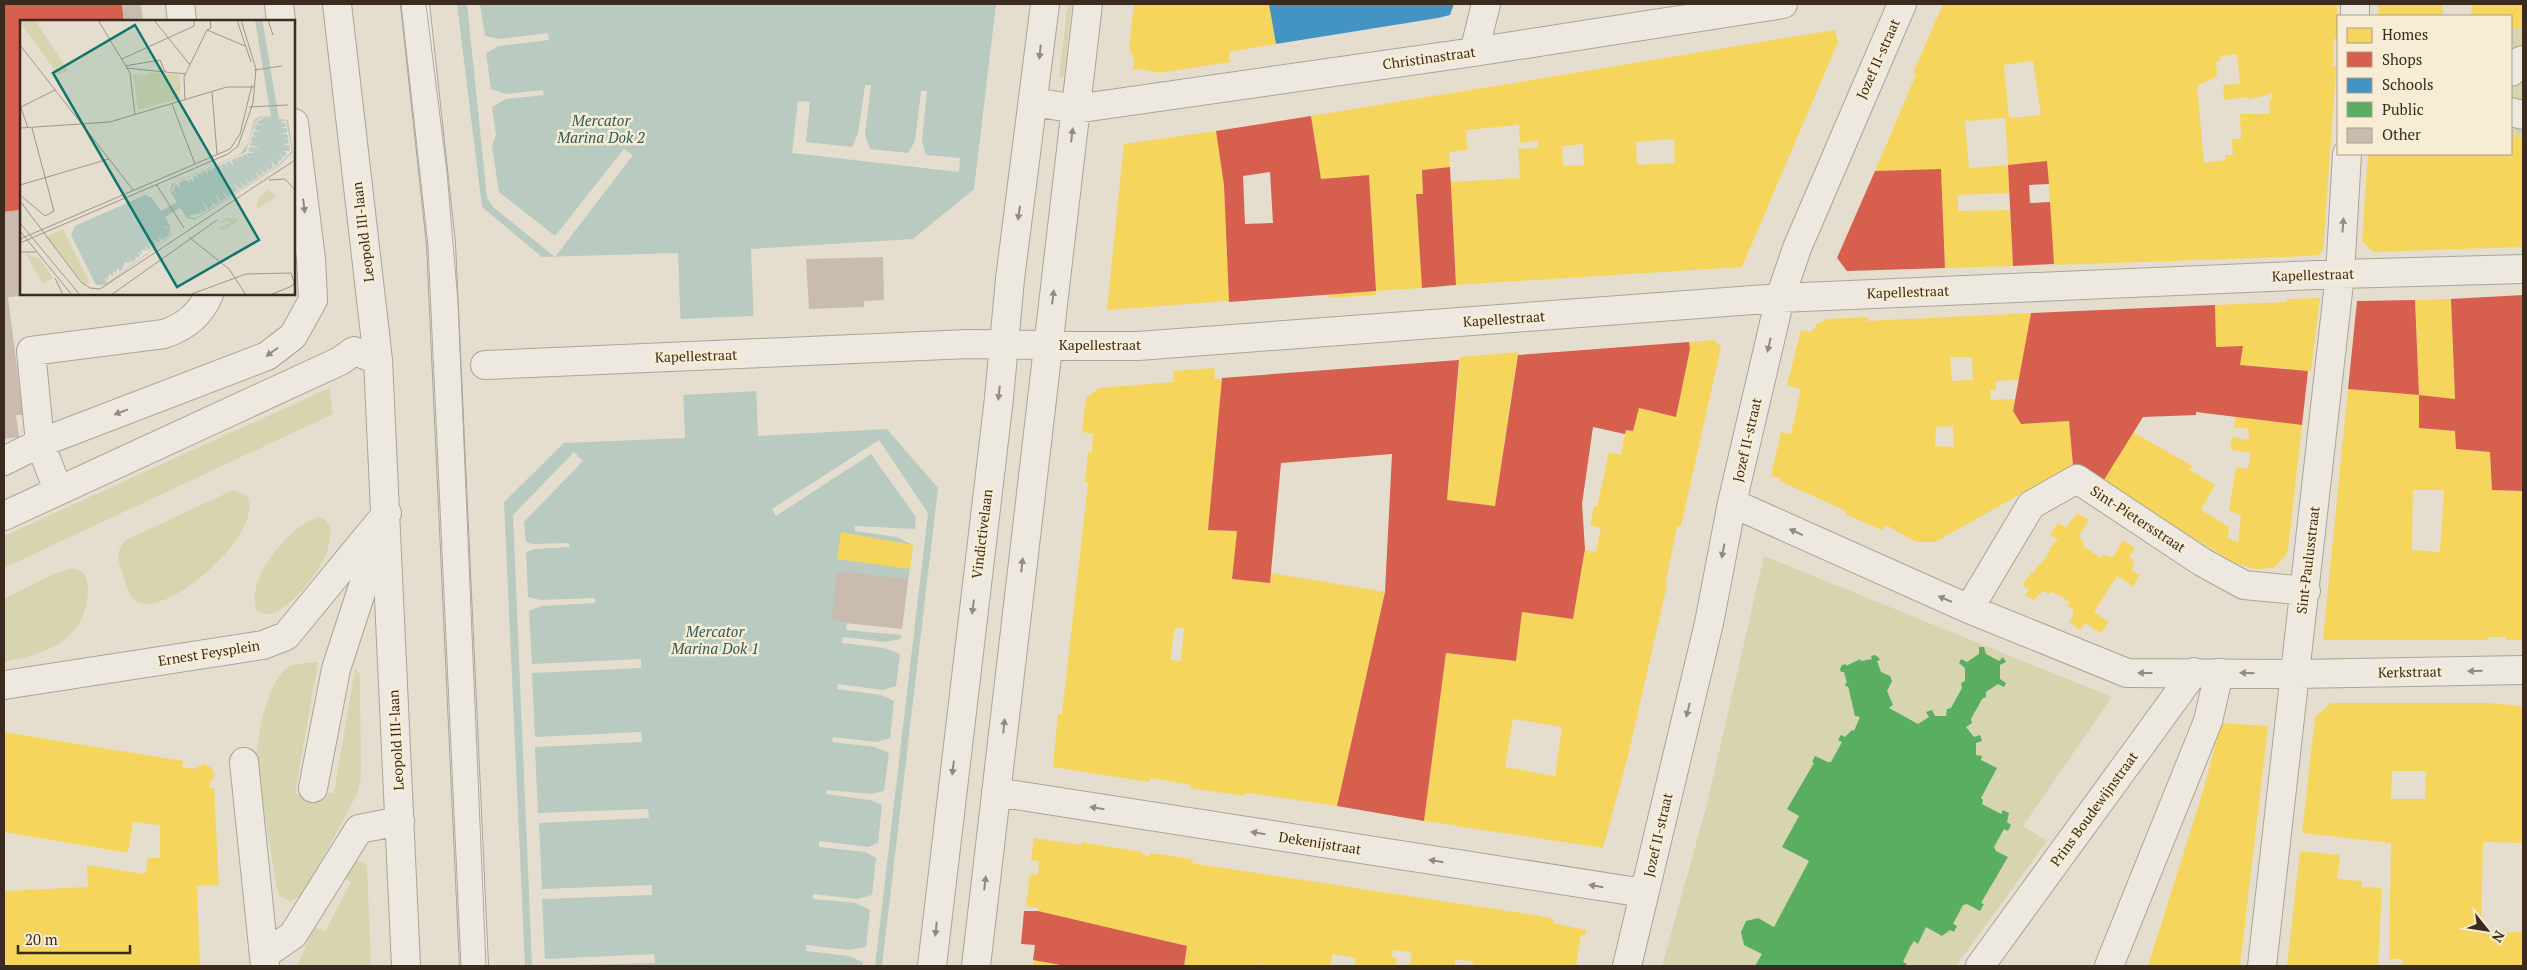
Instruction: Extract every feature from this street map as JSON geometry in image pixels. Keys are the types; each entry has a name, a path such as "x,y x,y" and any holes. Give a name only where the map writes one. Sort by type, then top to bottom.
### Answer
{"street":[{"path":"180,4 182,20"},
{"path":"279,4 281,20"},
{"name":"Leopold III-laan","path":"337,4 378,360 387,513 406,966"},
{"path":"415,4 441,244 474,966"},
{"name":"Vindictivelaan","path":"932,966 1010,279 1035,102 1046,4"},
{"path":"976,966 1088,4"},
{"path":"1474,52 1486,4"},
{"name":"Christinastraat","path":"1075,109 1474,52 1783,4"},
{"name":"Jozef II-straat","path":"1627,966 1708,622 1732,503 1780,298 1797,248 1902,4"},
{"path":"1035,102 1075,109"},
{"path":"4,461 40,444 267,356 293,336 313,300 311,259 295,131"},
{"name":"Sint-Paulusstraat","path":"2262,966 2300,626 2306,591 2340,274 2347,155"},
{"name":"Kapellestraat","path":"485,365 958,345 1138,346 1780,298 2340,274 2523,269"},
{"path":"58,490 40,444 31,351 164,334 181,328 203,307 209,295"},
{"path":"4,516 340,361 354,351 378,360"},
{"name":"Sint-Pietersstraat","path":"1969,609 2030,505 2077,479 2202,562 2244,585 2306,591"},
{"path":"1732,503 1969,609 2127,673 2296,674"},
{"path":"313,788 336,669 387,513"},
{"name":"Ernest Feysplein","path":"4,685 263,645 286,636 387,513"},
{"name":"Kerkstraat","path":"2296,674 2523,670"},
{"path":"2109,966 2208,721 2207,673"},
{"name":"Prins Boudewijnstraat","path":"1980,966 2207,673"},
{"path":"244,762 264,960"},
{"name":"Dekenijstraat","path":"996,792 1644,893"},
{"path":"264,960 293,935 359,829 400,821"}],"green space":[{"path":"1068,4 1072,4 1064,76 1061,78 1059,76"},
{"path":"2523,28 2523,136 2512,137 2512,29"},
{"path":"329,388 333,414 4,568 4,536"},
{"path":"233,490 247,496 249,512 241,532 226,553 207,572 185,589 164,600 146,604 133,599 118,558 120,547 126,540"},
{"path":"318,517 325,520 331,527 326,554 316,573 293,600 284,607 268,614 257,610 255,598 257,584 272,556 294,531"},
{"path":"1764,556 2112,697 2023,826 2047,841 1956,966 1662,966 1707,804"},
{"path":"73,568 81,571 85,576 88,591 86,608 80,622 72,633 61,642 35,655 4,662 4,599 56,573"},
{"path":"318,662 295,794 334,793 355,669 360,674 361,778 357,794 302,897 289,901 280,896 277,889 256,762 257,752 265,709 276,682 283,672 291,666"},
{"path":"356,860 367,866 371,966 297,966 315,927 325,932 351,882 340,876 349,863"}],"water":[{"name":"Mercator Marina Dok 1","path":"457,4 996,4 974,189 913,239 751,249 758,436 887,429 938,488 882,966 525,966 504,502 564,443 685,438 678,253 542,257 482,207"}],"pier":[{"path":"467,4 480,4 485,36 499,39 548,33 549,40 499,46 486,53 491,89 505,94 543,90 544,95 506,99 492,107 496,135 492,146 499,192 555,236 624,149 633,155 555,257 493,207 487,198"},
{"path":"865,85 871,85 865,135 870,149 908,153 915,141 921,91 927,91 922,141 926,155 960,158 959,172 792,153 798,101 810,102 806,142 852,147 858,134"},
{"path":"755,316 759,391 681,395 678,319"},
{"path":"879,440 928,513 875,966 863,966 863,962 849,956 806,951 806,945 850,950 866,947 870,910 856,903 813,899 813,894 857,899 872,895 876,858 866,852 819,847 819,841 868,847 878,843 882,805 870,800 826,794 827,790 871,794 884,791 889,753 875,747 832,742 833,737 876,742 890,738 894,701 881,695 837,689 838,684 882,690 896,686 900,654 884,648 842,643 843,637 885,642 901,639 901,635 846,630 847,623 902,628 913,545 897,537 855,531 855,526 915,529 916,517 871,454 776,516 772,509"},
{"path":"574,452 583,461 524,522 526,542 533,544 569,543 570,547 534,549 526,552 528,597 540,600 595,598 595,603 541,606 529,611 532,664 641,659 641,668 532,673 535,737 641,732 642,742 535,747 538,813 648,809 649,818 539,823 542,889 652,885 652,895 542,899 545,959 654,954 655,963 532,966 513,515"}],"building: Homes":[{"path":"1134,4 1269,4 1276,44 1229,52 1230,62 1160,73 1142,69 1133,70 1134,61 1129,46"},
{"path":"1943,4 2337,4 2337,38 2334,39 2333,66 2336,66 2336,71 2323,250 2319,255 2287,257 2054,265 2047,161 2008,165 2010,193 1958,195 1958,211 2010,210 2013,266 1945,268 1941,169 1875,171 1916,74 1913,73","holes":["2237,54 2240,84 2223,85 2224,100 2245,97 2248,99 2268,95 2271,92 2273,99 2269,99 2270,114 2240,114 2241,139 2232,139 2233,155 2225,155 2225,160 2204,163 2197,86 2217,76 2216,62 2220,61 2221,56","2033,61 2041,115 2009,118 2004,65","2005,118 2008,165 1969,168 1965,121"]},
{"path":"2379,4 2442,4 2443,15 2378,15"},
{"path":"2472,4 2523,4 2523,28 2512,29 2512,15 2471,15"},
{"path":"1835,30 1838,42 1742,267 1456,285 1451,182 1520,178 1518,149 1538,148 1538,141 1520,143 1519,125 1466,130 1467,150 1449,152 1450,167 1422,170 1423,194 1416,194 1422,288 1376,291 1369,175 1321,179 1311,116","holes":["1674,139 1675,163 1637,165 1636,142","1583,144 1584,165 1563,166 1562,146"]},
{"path":"1216,131 1224,185 1229,301 1107,310 1124,144"},
{"path":"2523,136 2523,247 2373,252 2362,241 2368,155 2512,155 2512,137"},
{"path":"1376,291 1376,295 1329,298 1329,294"},
{"path":"2320,298 2311,371 2240,365 2243,346 2216,347 2215,305 2287,302 2287,299"},
{"path":"2451,299 2455,399 2419,395 2415,300"},
{"path":"2031,313 2019,380 1995,381 1996,390 1990,390 1991,400 2015,399 2013,411 2021,424 2069,421 2073,465 1935,542 1916,542 1886,525 1882,530 1845,514 1846,511 1780,481 1780,478 1771,476 1781,432 1791,434 1801,389 1787,385 1801,330 1811,332 1818,323 1828,319 1868,317 1868,321","holes":["1950,357 1972,357 1973,380 1952,381","1953,426 1954,447 1935,446 1936,427"]},
{"path":"1714,340 1721,347 1681,526 1677,527 1665,585 1667,585 1628,756 1603,848 1424,821 1446,653 1516,661 1522,612 1573,619 1585,550 1596,552 1601,528 1590,525 1594,506 1597,507 1609,452 1621,455 1626,430 1633,431 1639,408 1676,417 1690,349 1689,342","holes":["1513,719 1562,727 1555,776 1505,767"]},
{"path":"1518,352 1495,506 1447,500 1460,357"},
{"path":"1214,368 1215,379 1222,379 1208,530 1237,531 1232,579 1270,583 1271,573 1385,592 1337,806 1249,793 1245,793 1244,796 1190,788 1191,785 1150,778 1149,782 1053,767 1058,714 1062,714 1088,483 1085,482 1088,452 1092,453 1093,434 1082,432 1086,398 1099,388 1174,382 1173,371","holes":["1175,628 1184,628 1181,661 1170,660"]},
{"path":"2348,389 2419,395 2419,428 2455,431 2456,449 2490,452 2492,490 2523,491 2523,640 2507,640 2506,637 2488,637 2487,640 2323,640","holes":["2413,490 2444,490 2440,552 2412,550"]},
{"path":"2236,416 2302,425 2288,550 2284,558 2273,568 2255,569 2235,563 2102,483 2133,432 2192,466 2190,470 2215,485 2201,510 2229,527 2228,538 2238,542 2241,516 2229,510 2236,467 2248,469 2251,453 2230,449 2232,437 2249,440 2248,429 2234,427"},
{"path":"2077,513 2089,520 2079,536 2084,547 2102,558 2103,555 2113,557 2123,540 2135,548 2128,559 2132,558 2134,568 2130,569 2140,575 2133,586 2117,576 2094,612 2109,622 2101,633 2085,623 2080,630 2069,622 2073,616 2073,610 2068,606 2070,603 2062,597 2051,591 2050,594 2043,591 2034,600 2025,595 2029,590 2023,585 2031,572 2033,574 2038,565 2042,563 2050,550 2049,548 2058,540 2050,535 2058,523 2066,528"},
{"path":"841,532 913,545 910,569 837,559"},
{"path":"2331,703 2487,703 2523,706 2523,843 2483,842 2481,933 2523,932 2523,966 2402,966 2403,959 2389,959 2391,843 2302,833 2315,717","holes":["2392,771 2426,771 2425,799 2391,799"]},
{"path":"2221,723 2268,726 2240,966 2148,966 2204,788"},
{"path":"4,732 183,761 182,767 194,769 204,764 212,768 215,774 209,784 209,788 214,788 219,885 197,886 200,966 4,966 4,891 88,887 87,865 145,874 148,858 160,858 160,825 133,822 128,853 4,832"},
{"path":"1034,838 1081,845 1081,842 1143,852 1142,855 1150,856 1150,853 1193,859 1192,863 1210,866 1535,915 1554,919 1553,923 1586,930 1586,932 1585,936 1581,935 1576,966 1473,966 1473,962 1455,959 1455,966 1409,966 1412,952 1393,950 1392,957 1397,958 1396,966 1355,966 1356,958 1332,954 1331,966 1277,966 1261,964 1261,966 1184,966 1187,946 1038,911 1039,908 1026,906 1030,874 1038,875 1039,861 1031,860"},
{"path":"2300,851 2340,855 2337,879 2362,881 2362,887 2382,888 2378,966 2287,966"},
{"path":"1033,960 1061,965 1061,966 1033,966"}],"building: Shops":[{"path":"4,4 122,4 124,20 20,20 20,210 4,212"},
{"path":"1311,116 1321,179 1369,175 1376,291 1229,302 1224,185 1216,131","holes":["1270,172 1273,223 1245,224 1243,176"]},
{"path":"2047,161 2049,184 2029,185 2030,203 2050,202 2054,264 2013,266 2008,165"},
{"path":"1450,167 1456,285 1422,288 1416,194 1423,194 1422,170"},
{"path":"1941,169 1945,268 1847,271 1837,258 1875,171"},
{"path":"2523,295 2523,491 2492,490 2490,452 2456,449 2455,431 2419,428 2419,395 2455,399 2451,299"},
{"path":"2415,300 2419,395 2348,389 2357,301"},
{"path":"2215,305 2216,347 2243,346 2240,365 2308,371 2302,425 2196,412 2196,415 2143,417 2102,483 2073,465 2069,421 2021,424 2013,411 2031,313"},
{"path":"1689,342 1690,349 1676,417 1639,408 1633,431 1626,430 1625,434 1593,427 1582,504 1585,549 1573,619 1522,612 1516,661 1446,653 1424,821 1337,806 1385,592 1392,454 1281,463 1270,583 1232,579 1237,531 1208,530 1222,378 1459,360 1447,500 1495,506 1518,355"},
{"path":"1024,911 1038,911 1187,946 1184,966 1066,966 1033,960 1035,945 1021,944"}],"building: Schools":[{"path":"1269,4 1454,4 1450,15 1438,18 1276,44"}],"building: Public":[{"path":"1979,647 1984,647 1986,654 1999,661 2003,657 2006,662 2000,665 2000,679 2006,683 2004,687 1998,684 1986,692 1986,697 1982,699 1971,719 1972,723 1966,727 1974,737 1980,735 1982,741 1976,743 1976,755 1982,756 1981,760 1997,768 1981,798 1983,800 1982,804 2001,814 2003,810 2009,813 2007,822 2011,825 2008,831 2004,829 1994,847 1996,851 2008,857 1981,903 1984,904 1980,911 1967,904 1963,905 1953,924 1957,926 1954,932 1950,930 1942,936 1926,927 1918,944 1914,941 1910,947 1903,962 1907,964 1905,966 1755,966 1762,954 1744,945 1741,932 1746,921 1758,918 1774,927 1809,861 1782,847 1799,816 1787,809 1814,763 1812,762 1815,756 1831,762 1842,742 1838,740 1841,735 1845,737 1852,730 1854,731 1860,717 1855,716 1848,686 1846,687 1845,683 1847,683 1844,672 1841,672 1840,669 1842,665 1846,664 1846,666 1860,659 1861,661 1872,659 1871,656 1875,655 1878,657 1880,660 1877,661 1881,672 1890,676 1892,681 1887,691 1893,705 1889,708 1918,724 1929,717 1926,712 1932,710 1935,716 1946,716 1947,709 1951,708 1962,688 1961,683 1965,681 1965,668 1959,663 1961,659 1967,662 1979,654"}],"building: Other":[{"path":"122,4 141,4 143,20 124,20"},
{"path":"20,210 20,295 32,295 8,297 23,415 16,415 19,437 4,439 4,212"},
{"path":"883,257 884,300 864,301 864,307 809,309 806,259"},
{"path":"837,571 908,579 902,629 847,623 832,619"}],"tram line":[{"path":"401,4 428,246 461,966"},
{"path":"426,4 447,172 458,302 486,966"}],"water label":[{"name":"Mercator Marina Dok 2","path":"601,130"}]}
